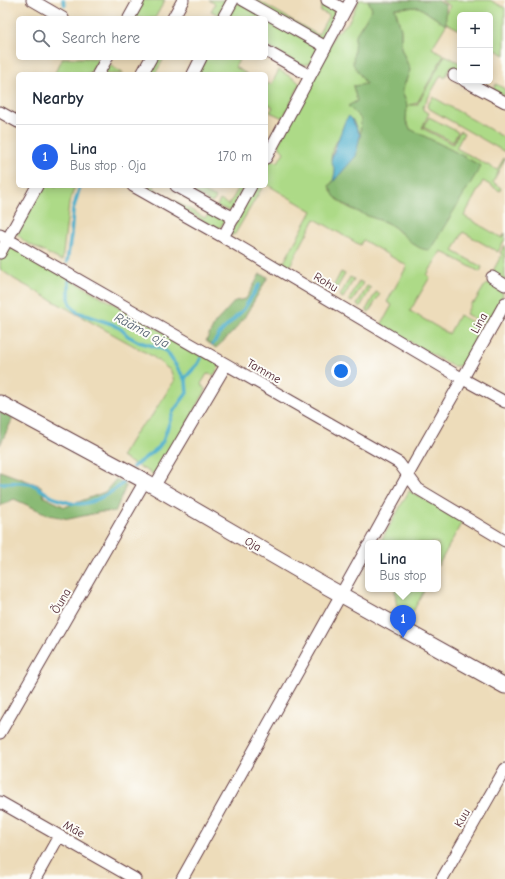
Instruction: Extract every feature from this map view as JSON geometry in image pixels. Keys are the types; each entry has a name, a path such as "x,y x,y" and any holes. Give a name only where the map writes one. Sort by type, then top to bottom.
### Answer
{"street":[{"path":"32,0 60,16"},
{"path":"130,16 139,0"},
{"path":"174,16 183,0"},
{"path":"224,16 233,0"},
{"path":"243,0 326,47"},
{"path":"327,0 345,10"},
{"path":"268,154 351,0"},
{"path":"268,52 310,76"},
{"path":"99,72 106,60"},
{"path":"143,72 150,60"},
{"path":"194,72 200,60"},
{"path":"471,84 505,102"},
{"path":"0,112 16,121"},
{"path":"0,253 4,237 36,188"},
{"name":"Rohu","path":"136,188 223,237 463,379 505,402"},
{"path":"180,188 234,218"},
{"path":"223,237 250,188"},
{"name":"Tamme","path":"4,237 399,463 418,489 505,541"},
{"path":"492,277 505,285"},
{"name":"Lina","path":"372,540 407,474 463,379 505,303"},
{"name":"Õuna","path":"0,733 150,484 226,365"},
{"name":"Oja","path":"0,403 150,484 505,686"},
{"path":"182,879 365,552"},
{"name":"Kuu","path":"442,879 505,769"},
{"name":"Mäe","path":"0,802 135,879"},
{"path":"35,879 59,836"}],"green space":[{"path":"143,0 165,0 156,16 134,16"},
{"path":"209,0 229,0 221,16 211,11 215,4"},
{"path":"248,0 257,0 318,35 329,15 320,11 323,4 333,9 335,15 324,38 320,40"},
{"path":"359,0 368,0 372,9 355,36 366,85 353,86 357,101 348,106 361,119 360,135 352,119 338,138 333,149 331,160 335,169 335,174 333,181 329,186 335,197 340,202 354,210 391,225 405,237 481,166 411,130 406,121 407,105 402,91 410,70 401,48 401,30 395,8 419,7 446,25 432,48 444,55 417,103 410,105 417,105 445,55 457,61 457,69 451,66 445,78 441,75 423,107 423,110 429,113 422,128 453,144 460,131 464,133 456,148 497,170 504,158 505,159 493,182 501,188 500,191 483,181 464,216 502,238 505,233 505,239 498,252 463,232 453,251 482,267 480,272 441,251 427,275 430,277 410,311 449,334 459,315 484,328 464,364 452,366 381,325 392,305 387,302 407,266 363,240 360,245 315,219 287,271 280,267 278,261 284,262 312,211 268,185 268,164 271,160 278,162 284,152 280,148 279,143 335,34 348,23"},
{"path":"368,0 437,0 446,5 446,25 419,7 395,8 401,30 401,48 410,70 402,91 407,105 406,121 410,129 481,166 430,250 414,244 396,228 389,224 362,214 347,206 335,197 329,186 342,172 360,138 361,119 348,106 357,101 353,86 366,84 353,64 355,36 372,9"},
{"path":"441,0 490,0 505,8 505,55 493,49 493,12 457,12 457,28 443,21 450,6"},
{"path":"242,3 264,16 227,16 234,5"},
{"path":"268,18 315,46 317,52 311,63 304,65 299,64 268,47"},
{"path":"62,60 98,60 91,72 55,72"},
{"path":"154,60 163,60 156,72 148,72"},
{"path":"204,60 239,60 235,67 244,72 197,72"},
{"path":"106,65 111,66 121,72 102,72"},
{"path":"279,70 300,84 283,118 270,112 273,107 268,104 268,83 271,85"},
{"path":"496,84 505,89 505,96 493,89"},
{"path":"433,97 505,138 505,152 428,108 427,106"},
{"path":"429,117 458,132 453,142 423,127"},
{"path":"42,188 74,188 69,203 62,261 25,242 17,234"},
{"path":"144,188 154,188 205,218 210,212 223,216 223,224 219,228"},
{"path":"192,188 197,188 216,198 212,203 190,191"},
{"path":"238,188 243,188 232,209 229,211 217,206 220,200 229,205"},
{"path":"254,188 262,188 235,234 229,236"},
{"path":"505,245 505,281 494,273 494,269 502,254 500,253"},
{"path":"13,247 221,364 214,375 207,374 201,384 206,390 162,468 153,474 121,457 138,429 151,417 174,381 171,371 152,356 14,279 0,269 0,261 7,249"},
{"path":"341,272 345,274 334,293 331,291"},
{"path":"260,274 268,277 244,318 233,332 216,348 206,341 215,323 235,301 246,299"},
{"path":"350,277 354,279 343,298 340,296"},
{"path":"359,281 363,283 352,302 349,300"},
{"path":"489,284 498,287 503,295 486,326 466,314 472,302 474,303 485,285"},
{"path":"367,286 371,288 360,307 357,305"},
{"path":"376,292 380,294 369,312 366,310"},
{"path":"0,412 13,418 0,445"},
{"path":"0,471 41,486 44,497 65,507 105,492 116,479 126,486 115,512 101,512 69,519 49,515 14,499 0,506"},
{"path":"409,491 463,520 441,560 441,540 382,540"},
{"path":"395,592 423,592 408,621 399,611 396,603"}],"water":[{"path":"349,116 360,135 356,156 333,182 335,171 331,160 345,121"}],"waterway":[{"name":"Rääma oja","path":"63,0 65,5"},
{"name":"Rääma oja","path":"67,262 73,210 79,188"},
{"name":"Rääma oja","path":"69,281 69,299 71,306 77,312 112,324 139,342 160,348 167,352 186,381 187,393 173,412 163,441 158,448 133,467"},
{"path":"213,344 221,332 244,309 259,285"},
{"path":"184,379 198,364 201,358"},
{"name":"Rääma oja","path":"0,483 31,484 52,497 69,503 79,504 90,502 102,497 123,483"}],"place":[{"name":"Lina","path":"403,638"}]}
